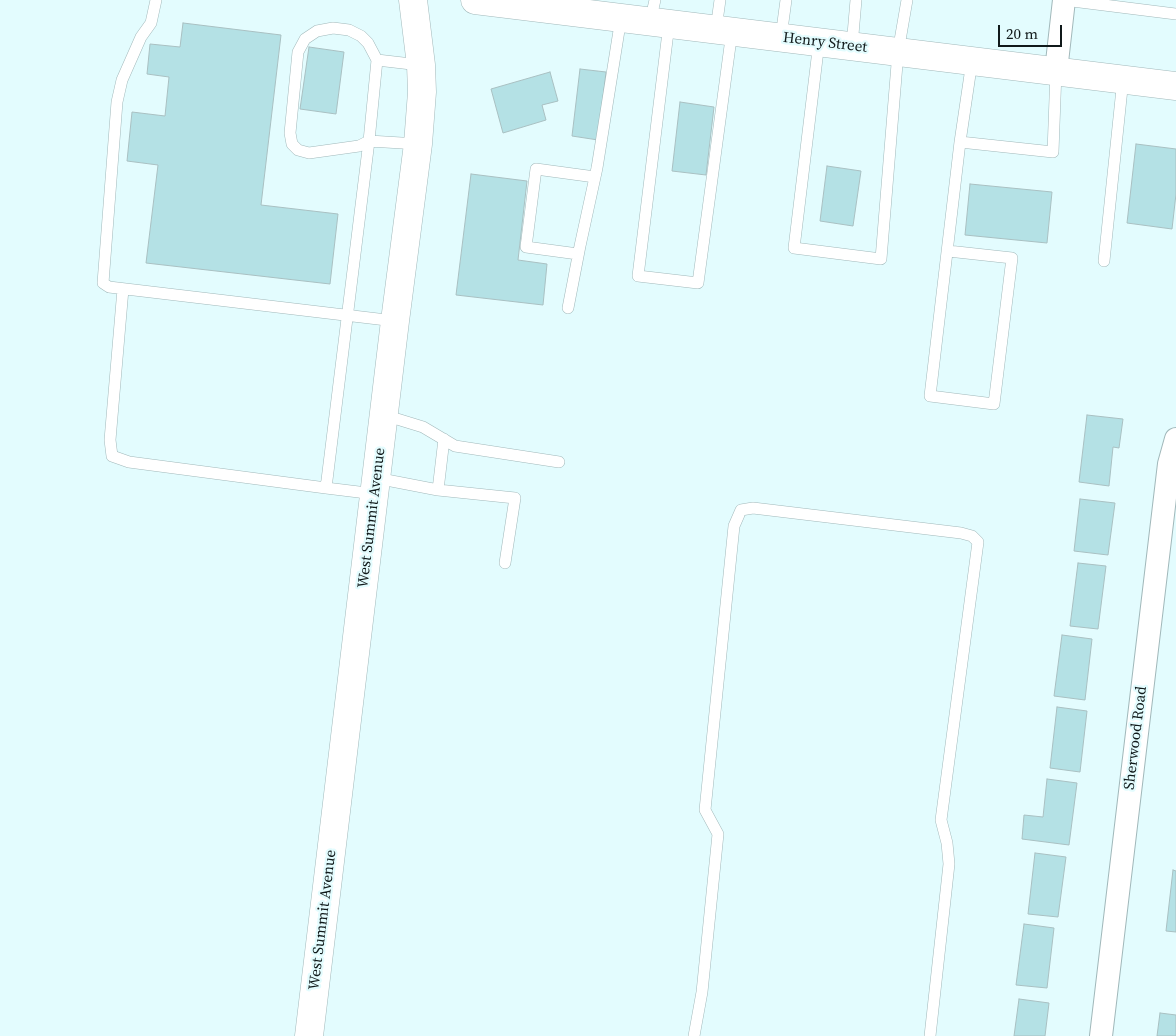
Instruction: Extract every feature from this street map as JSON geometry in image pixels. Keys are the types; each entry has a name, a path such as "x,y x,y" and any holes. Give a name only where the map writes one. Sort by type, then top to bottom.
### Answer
{"street":[{"name":"West Summit Avenue","path":"309,1036 418,144 422,92 421,65 413,0"},
{"name":"Henry Street","path":"475,0 621,18 658,15 724,30 781,38 1176,86"},
{"path":"1056,71 1064,0"},
{"name":"Sherwood Road","path":"1101,1036 1169,464 1176,439"}],"lane":[{"path":"156,0 151,23 141,37 122,80 118,102 102,276 103,283 109,287 123,289 395,321"},
{"path":"658,15 638,276 698,283 724,30 720,0"},
{"path":"781,38 786,0"},
{"path":"852,46 856,0"},
{"path":"819,42 794,248 881,259 898,52 907,0"},
{"path":"1064,0 1176,14"},
{"path":"568,308 595,177 621,18"},
{"path":"326,488 369,141 377,60 368,43 361,36 349,30 333,28 318,31 305,39 298,52 290,133 292,144 298,150 309,153 352,147 369,141 418,144"},
{"path":"377,60 421,65"},
{"path":"948,251 1012,258 994,404 930,396 960,142 972,61"},
{"path":"960,142 1053,152 1056,71"},
{"path":"1104,261 1123,79"},
{"path":"578,254 526,248 536,169 595,177"},
{"path":"123,289 110,440 112,456 129,462 326,488 375,486 515,498 505,563"},
{"path":"384,415 423,428 455,446 559,462"},
{"path":"438,490 444,439"},
{"path":"694,1036 702,992 718,834 705,810 734,526 741,510 753,508 962,533 972,536 978,542 941,820 947,843 949,864 930,1036"}],"building":[{"path":"183,23 281,35 261,205 338,214 330,284 146,263 158,165 127,161 132,112 165,116 169,77 147,74 150,44 180,47"},
{"path":"309,47 344,52 336,114 300,109"},
{"path":"580,69 606,72 598,140 572,136"},
{"path":"550,72 558,101 542,105 546,120 503,133 491,89"},
{"path":"680,102 714,107 706,175 672,171"},
{"path":"1136,144 1176,149 1176,194 1172,229 1127,223"},
{"path":"827,166 861,171 853,226 820,221"},
{"path":"471,174 527,181 518,260 547,264 543,305 456,295"},
{"path":"970,184 1052,192 1047,243 965,235"},
{"path":"1087,415 1123,419 1119,448 1113,447 1109,486 1079,482"},
{"path":"1080,499 1115,503 1108,555 1074,551"},
{"path":"1078,563 1106,566 1098,629 1070,626"},
{"path":"1062,635 1092,639 1085,700 1054,696"},
{"path":"1057,707 1087,711 1080,772 1050,768"},
{"path":"1047,779 1077,783 1069,845 1022,839 1024,815 1043,817"},
{"path":"1035,853 1066,857 1058,917 1028,914"},
{"path":"1173,870 1176,871 1176,932 1166,931"},
{"path":"1024,924 1054,928 1047,988 1016,985"},
{"path":"1019,999 1049,1003 1045,1036 1014,1036"},
{"path":"1160,1013 1176,1015 1176,1036 1157,1036"}]}
